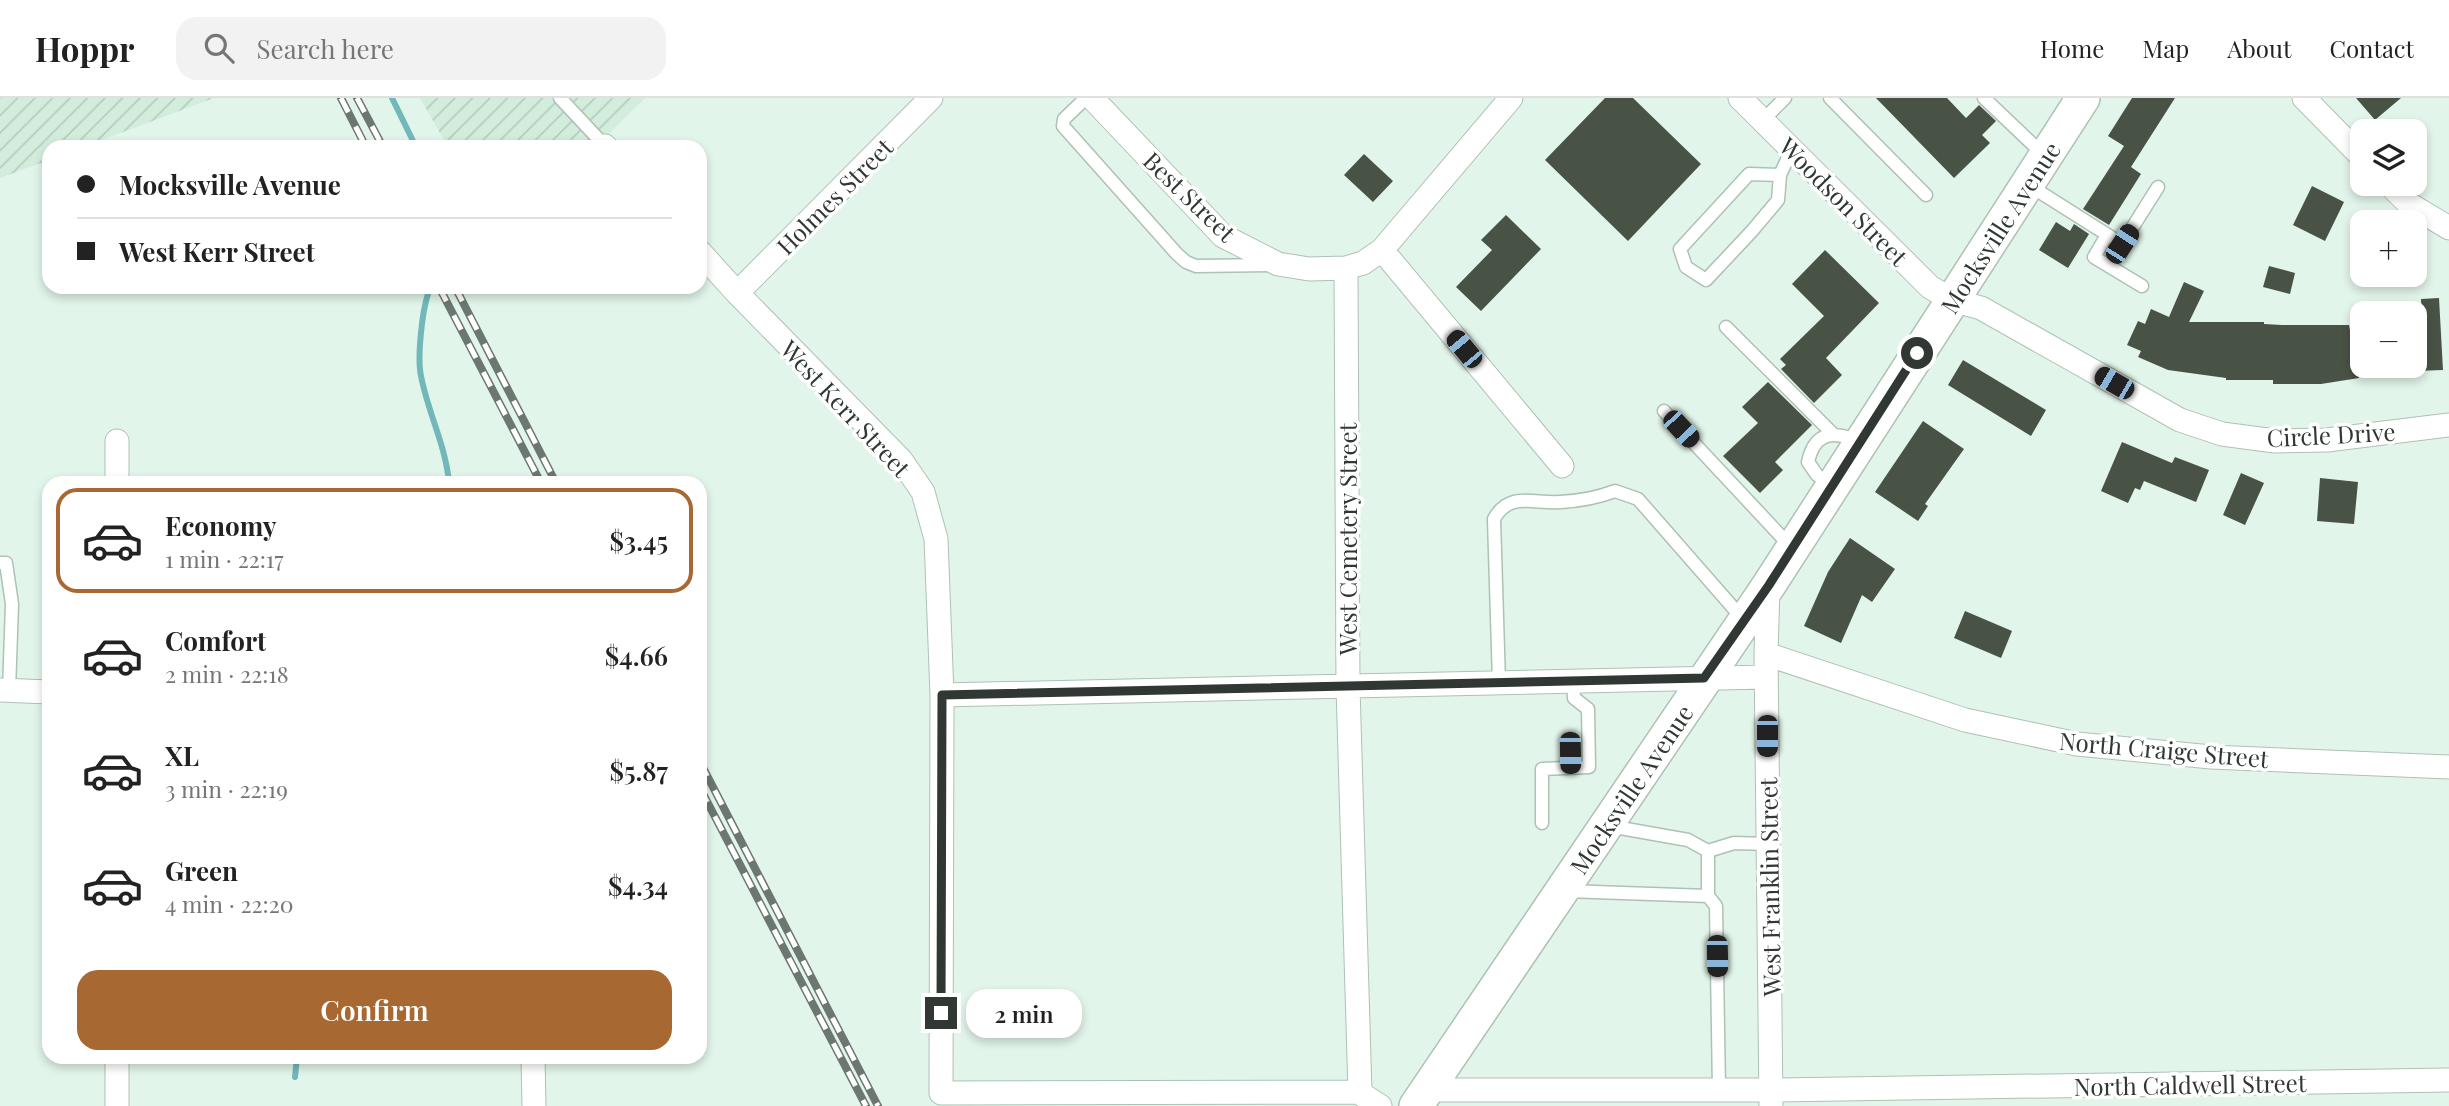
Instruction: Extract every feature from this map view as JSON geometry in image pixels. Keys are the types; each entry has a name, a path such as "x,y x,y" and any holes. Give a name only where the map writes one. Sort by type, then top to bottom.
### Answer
{"street":[{"name":"Holmes Street","path":"737,293 931,98"},
{"name":"Best Street","path":"1092,98 1223,236 1252,252 1286,265 1309,269 1346,268"},
{"path":"1346,268 1363,263 1382,250 1511,98"},
{"name":"Woodson Street","path":"1740,98 1930,287 1952,300"},
{"name":"Mocksville Avenue","path":"1422,1098 1769,585 1832,486 1846,438 1952,300 2083,98"},
{"path":"2304,98 2350,145"},
{"path":"2401,196 2409,204 2449,228"},
{"path":"1382,250 1562,467"},
{"name":"West Kerr Street","path":"707,260 901,460 923,492 936,539 942,695 941,1093 1360,1092"},
{"name":"West Cemetery Street","path":"1346,268 1348,687 1360,1092"},
{"name":"Circle Drive","path":"1952,300 1981,307 2180,420 2222,434 2275,442 2449,425"},
{"path":"117,441 117,476"},
{"name":"West Franklin Street","path":"1769,585 1766,677 1771,1098"},
{"name":"North Craige Street","path":"1766,654 1965,720 2077,744 2211,757 2449,767"},
{"path":"942,695 1499,683 1572,696 1704,678 1766,677"},
{"path":"5,690 42,692"},
{"path":"117,1064 117,1106"},
{"path":"533,1064 534,1106"},
{"name":"North Caldwell Street","path":"1422,1098 1723,1095 1771,1098 2449,1080"},
{"path":"1360,1092 1380,1106"}],"lane":[{"path":"560,98 599,140"},
{"path":"1086,98 1063,120 1063,126 1186,262 1196,266 1286,265"},
{"path":"1763,120 1785,98"},
{"path":"1830,98 1926,195"},
{"path":"1984,98 2045,156"},
{"path":"1780,175 1749,174 1680,249 1686,267 1706,280 1715,271 1778,200 1780,175 1792,149"},
{"path":"2027,184 2122,244 2158,187"},
{"path":"2107,235 2095,257 2142,286"},
{"path":"1726,327 1846,438"},
{"path":"1664,411 1792,548"},
{"path":"1499,683 1494,519 1500,508 1519,500 1557,503 1596,498 1615,491 1638,499 1744,620"},
{"path":"0,563 6,563 12,604 5,690"},
{"path":"1542,823 1542,769 1589,767 1588,709 1572,696"},
{"path":"1570,739 1570,767"},
{"path":"1605,825 1688,840 1708,851 1734,843 1768,844"},
{"path":"1708,851 1708,896 1716,906 1723,1095"},
{"path":"1561,891 1708,896"}],"shaded area":[{"path":"0,98 214,98 102,140 42,140 42,163 0,178"},
{"path":"420,98 645,98 603,140 444,140"}],"building":[{"path":"1605,98 1633,98 1701,164 1628,241 1545,160"},
{"path":"1876,98 1947,98 1966,118 1979,105 1996,121 1982,135 1990,143 1954,178"},
{"path":"2132,98 2175,98 2131,167 2141,174 2109,225 2083,209 2124,146 2108,136"},
{"path":"2356,98 2401,98 2376,119"},
{"path":"1364,154 1393,181 1373,202 1344,175"},
{"path":"2312,186 2344,202 2325,241 2293,225"},
{"path":"1506,215 1541,249 1481,311 1456,287 1492,250 1481,240"},
{"path":"2056,222 2070,231 2074,224 2089,234 2068,268 2039,250"},
{"path":"1825,250 1879,303 1826,358 1842,375 1814,403 1781,369 1786,365 1780,359 1824,316 1792,284"},
{"path":"2269,266 2295,273 2290,294 2263,287"},
{"path":"2184,282 2204,291 2189,322 2349,325 2350,378 2359,378 2321,384 2273,384 2273,380 2226,380 2168,370 2138,357 2141,351 2127,345 2138,321 2145,324 2151,309 2169,317"},
{"path":"2439,298 2443,370 2427,371 2427,301 2421,299"},
{"path":"1963,360 2046,410 2031,436 1948,385"},
{"path":"1768,382 1812,425 1775,462 1783,470 1760,493 1723,456 1758,423 1742,407"},
{"path":"1923,421 1964,449 1925,504 1928,506 1918,521 1875,492"},
{"path":"2122,442 2172,463 2175,457 2209,470 2196,502 2144,481 2140,490 2135,488 2128,503 2101,491"},
{"path":"2241,473 2264,483 2245,525 2223,515"},
{"path":"2320,478 2358,482 2354,524 2317,521"},
{"path":"1850,538 1895,569 1872,602 1862,595 1841,643 1804,626 1828,572"},
{"path":"1965,611 2012,631 2001,658 1954,638"}],"waterway":[{"path":"392,98 413,140"},
{"path":"428,294 421,335 420,368 448,476"},
{"path":"295,1077 296,1064"}],"railway":[{"path":"341,98 362,140"},
{"path":"357,98 379,140"},
{"path":"443,294 537,476"},
{"path":"459,294 552,476"},
{"path":"707,776 878,1106"},
{"path":"707,801 866,1106"}],"route":[{"path":"941,1013 942,695 1704,678 1769,585 1917,353"}]}
